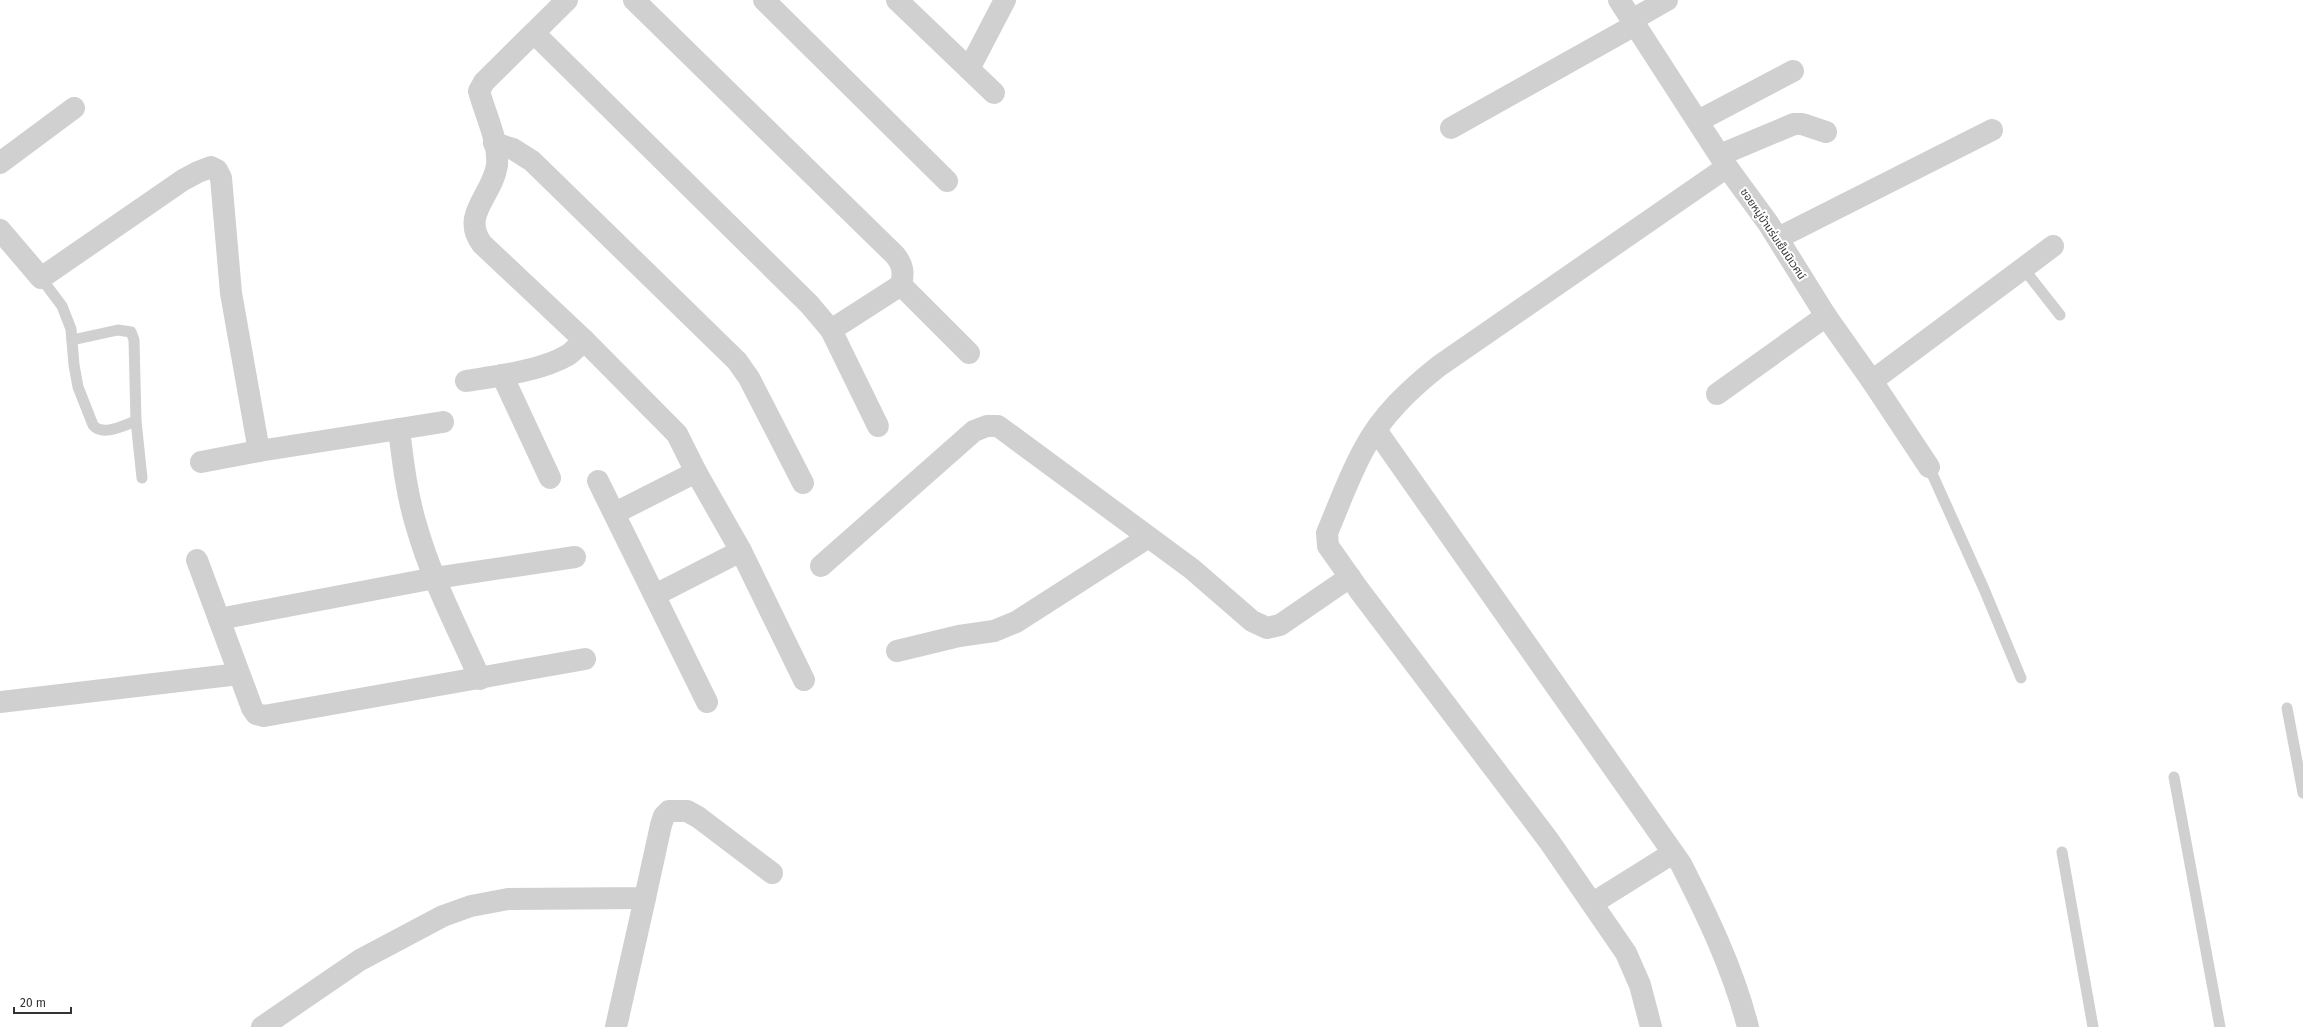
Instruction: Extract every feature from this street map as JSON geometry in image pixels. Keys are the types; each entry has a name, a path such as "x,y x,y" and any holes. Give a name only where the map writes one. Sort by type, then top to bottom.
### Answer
{"street":[{"path":"567,0 484,82 479,91 494,143 497,164 494,177 476,213 473,224 475,235 482,244 584,340 677,434 696,472 741,551 804,680"},
{"path":"634,0 895,255 900,262 903,274 901,285 831,330"},
{"path":"764,0 947,181"},
{"path":"898,0 994,93"},
{"path":"969,69 1005,0"},
{"name":"ซอยหมู่บ้านร่มเย็นนิเวศน์","path":"1619,0 1724,161 1778,238 1826,316 1872,381 1929,467"},
{"path":"1451,128 1634,22 1667,0"},
{"path":"534,33 809,304 831,330 878,426"},
{"path":"1698,121 1793,71"},
{"path":"0,163 74,108"},
{"path":"1652,1027 1640,985 1626,953 1549,841 1350,577 1328,546 1327,533 1364,449 1376,430 1394,407 1416,385 1439,366 1724,161 1794,124 1802,124 1826,132"},
{"path":"1778,238 1992,130"},
{"path":"494,143 513,149 532,161 737,362 749,378 803,483"},
{"path":"0,230 41,278 183,180 198,172 211,168 217,170 221,178 231,293 259,451"},
{"path":"1872,381 2053,246"},
{"path":"901,285 969,353"},
{"path":"1717,394 1826,316"},
{"path":"466,381 502,375 547,364 568,355 584,340"},
{"path":"502,375 550,478"},
{"path":"201,462 259,451 443,422"},
{"path":"821,566 974,431 987,426 998,426 1010,433 1147,538 1192,569 1252,621 1267,628 1280,626 1350,577"},
{"path":"398,430 408,495 417,529 435,578 480,679"},
{"path":"1376,430 1674,853 1713,927 1730,968 1748,1027"},
{"path":"615,513 696,472"},
{"path":"598,481 615,513 706,702"},
{"path":"897,652 959,636 994,631 1016,622 1147,538"},
{"path":"655,595 741,551"},
{"path":"219,619 435,578 575,557"},
{"path":"197,560 252,708 256,714 264,716 480,679 585,659"},
{"path":"0,702 239,674"},
{"path":"616,1027 664,816 670,811 688,811 772,874"},
{"path":"1593,903 1674,853"},
{"path":"262,1027 360,960 443,916 471,906 508,899 645,898"}],"lane":[{"path":"2023,268 2060,315"},
{"path":"41,278 62,306 71,329 74,365 78,387 93,424 97,429 104,431 136,420"},
{"path":"72,340 118,330 131,332 134,340 136,420 142,478"},
{"path":"1929,467 1984,589 2021,678"},
{"path":"2287,708 2303,793"},
{"path":"2174,777 2220,1027"},
{"path":"2062,852 2093,1027"}]}
